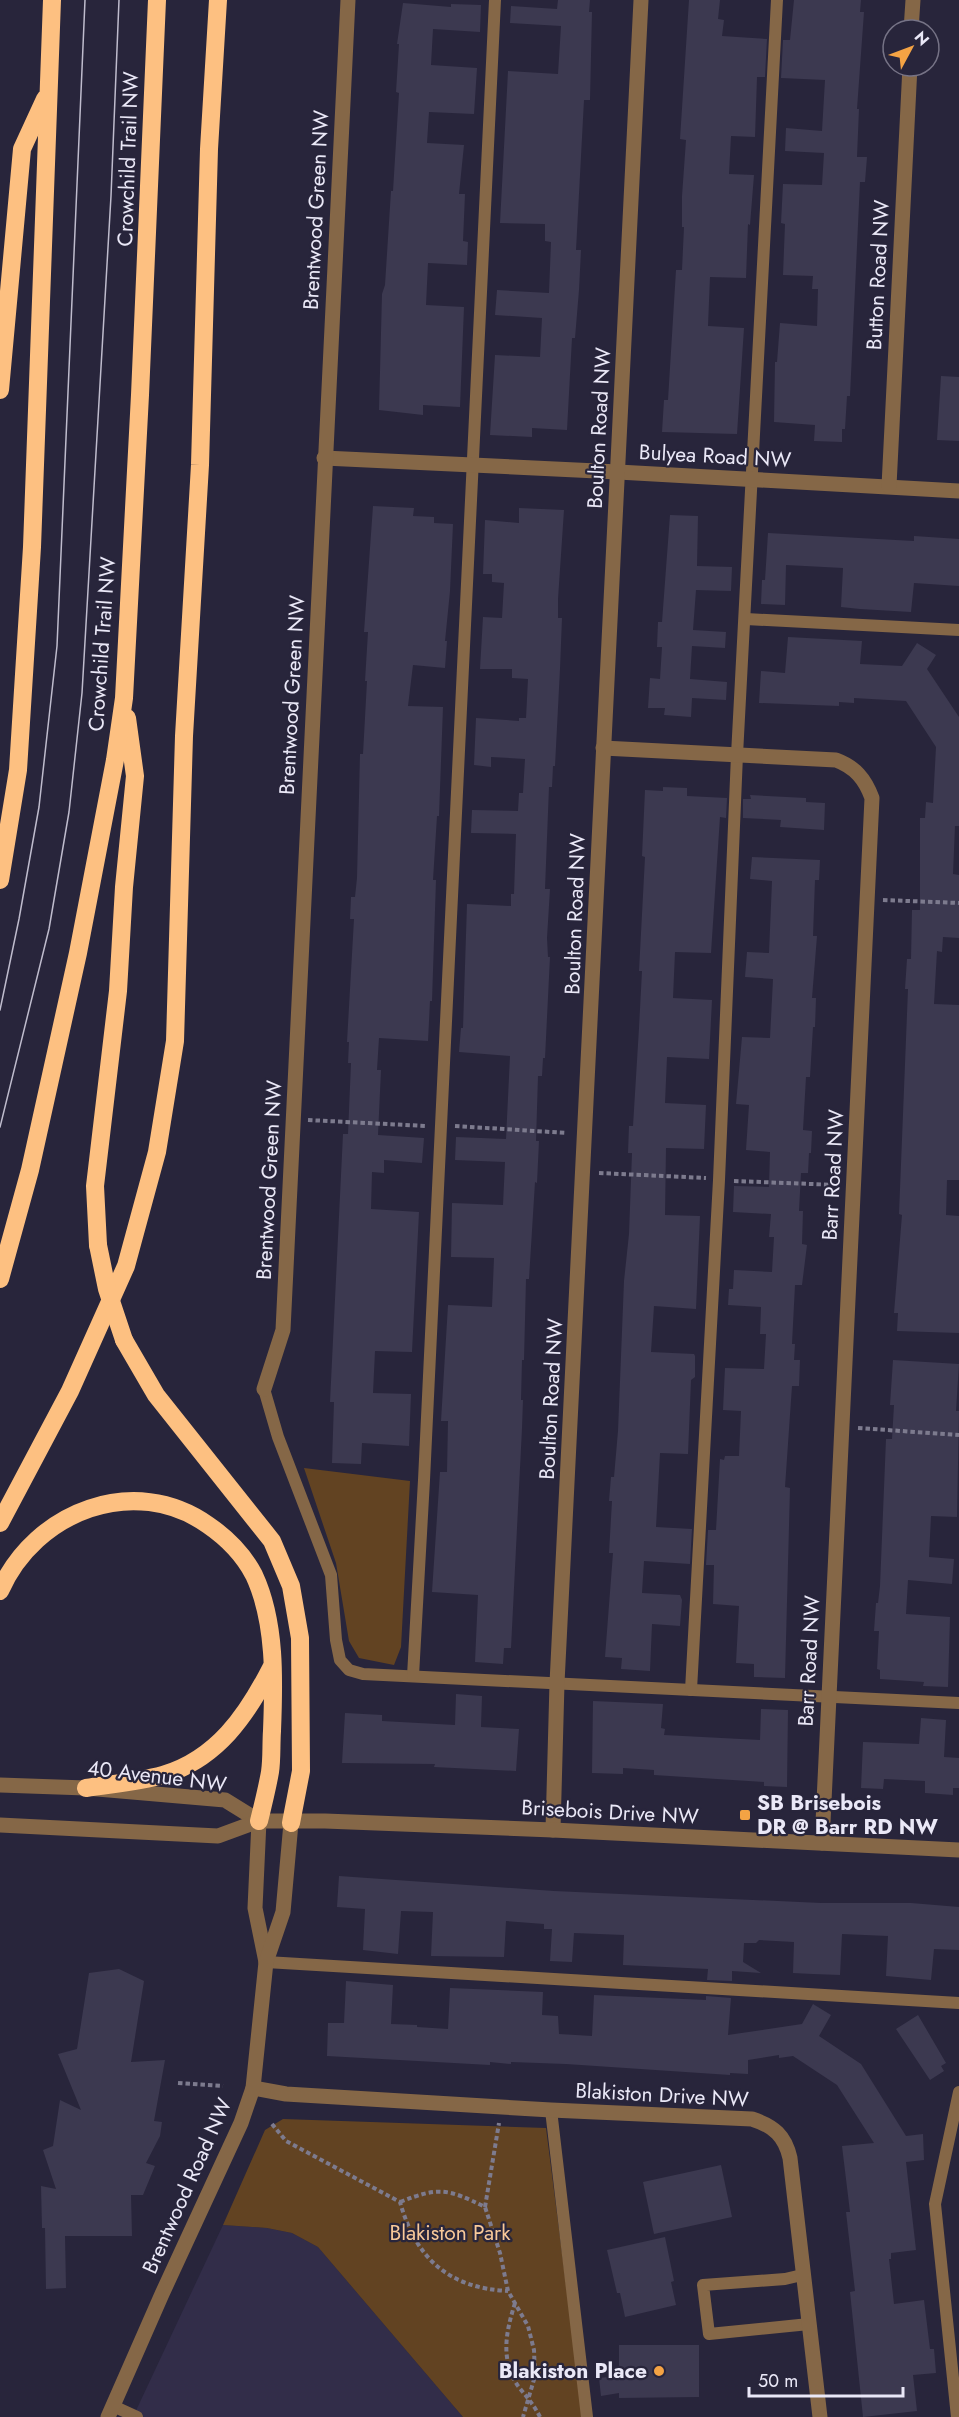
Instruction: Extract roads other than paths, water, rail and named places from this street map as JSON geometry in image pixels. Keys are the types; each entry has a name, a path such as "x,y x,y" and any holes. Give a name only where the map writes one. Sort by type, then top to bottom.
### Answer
{"highway":[{"path":"0,880 18,770 30,582 52,0"},
{"name":"Crowchild Trail NW","path":"0,1278 30,1170 78,953 115,760 124,698 157,0"},
{"path":"0,1522 70,1390 126,1266 157,1152 175,1041 184,736 200,465 209,149 218,0"},
{"path":"0,390 22,149 49,89"},
{"path":"124,698 135,776 124,887 118,991 95,1186 98,1245 107,1289 124,1341 156,1395 272,1541 291,1586 300,1638 301,1771 291,1822"},
{"path":"0,1590 24,1553 53,1527 87,1508 113,1501 140,1500 167,1504 192,1514 232,1544 246,1561 259,1587 265,1606 272,1666 270,1770 259,1821"},
{"path":"86,1788 165,1774 213,1749 241,1720 254,1702 272,1666"}],"street":[{"name":"Brentwood Green NW","path":"264,1389 283,1330 348,0"},
{"name":"Boulton Road NW","path":"553,1830 557,1683 587,1123 603,748 641,0"},
{"path":"912,18 913,0"},
{"name":"Button Road NW","path":"889,486 909,78"},
{"name":"Bulyea Road NW","path":"324,458 959,491"},
{"name":"Barr Road NW","path":"603,748 836,760 855,770 868,787 872,798 822,1843"},
{"name":"40 Avenue NW","path":"0,1785 86,1788 225,1800 259,1821"},
{"path":"0,1825 218,1836 259,1821"},
{"name":"Brisebois Drive NW","path":"259,1821 325,1821 553,1830 959,1850"},
{"name":"Brentwood Road NW","path":"259,1821 255,1908 266,1962"},
{"name":"Brentwood Road NW","path":"110,2412 241,2123 253,2088 266,1962 283,1912 291,1822"},
{"name":"Blakiston Drive NW","path":"253,2088 286,2094 752,2119 766,2123 787,2143 790,2158 820,2417"}],"lane":[{"path":"413,1676 495,0"},
{"path":"691,1689 720,1168 737,755 777,0"},
{"path":"746,619 959,630"},
{"path":"264,1389 278,1437 331,1575 336,1640 340,1660 350,1670 363,1674 959,1703"},
{"path":"266,1962 959,2003"},
{"path":"957,2417 935,2204 959,2092"},
{"path":"551,2110 587,2417"},
{"path":"802,2275 785,2279 703,2285 709,2334 809,2324"},
{"path":"110,2412 137,2417"}],"tram line":[{"path":"0,1010 39,807 57,646 85,0"},
{"path":"0,1127 49,929 69,812 82,693 111,196 119,0"}],"place":[{"name":"SB Brisebois DR @ Barr RD NW","path":"745,1815"},
{"name":"Blakiston Place","path":"659,2371"}],"park label":[{"name":"Blakiston Park","path":"450,2233"}]}
